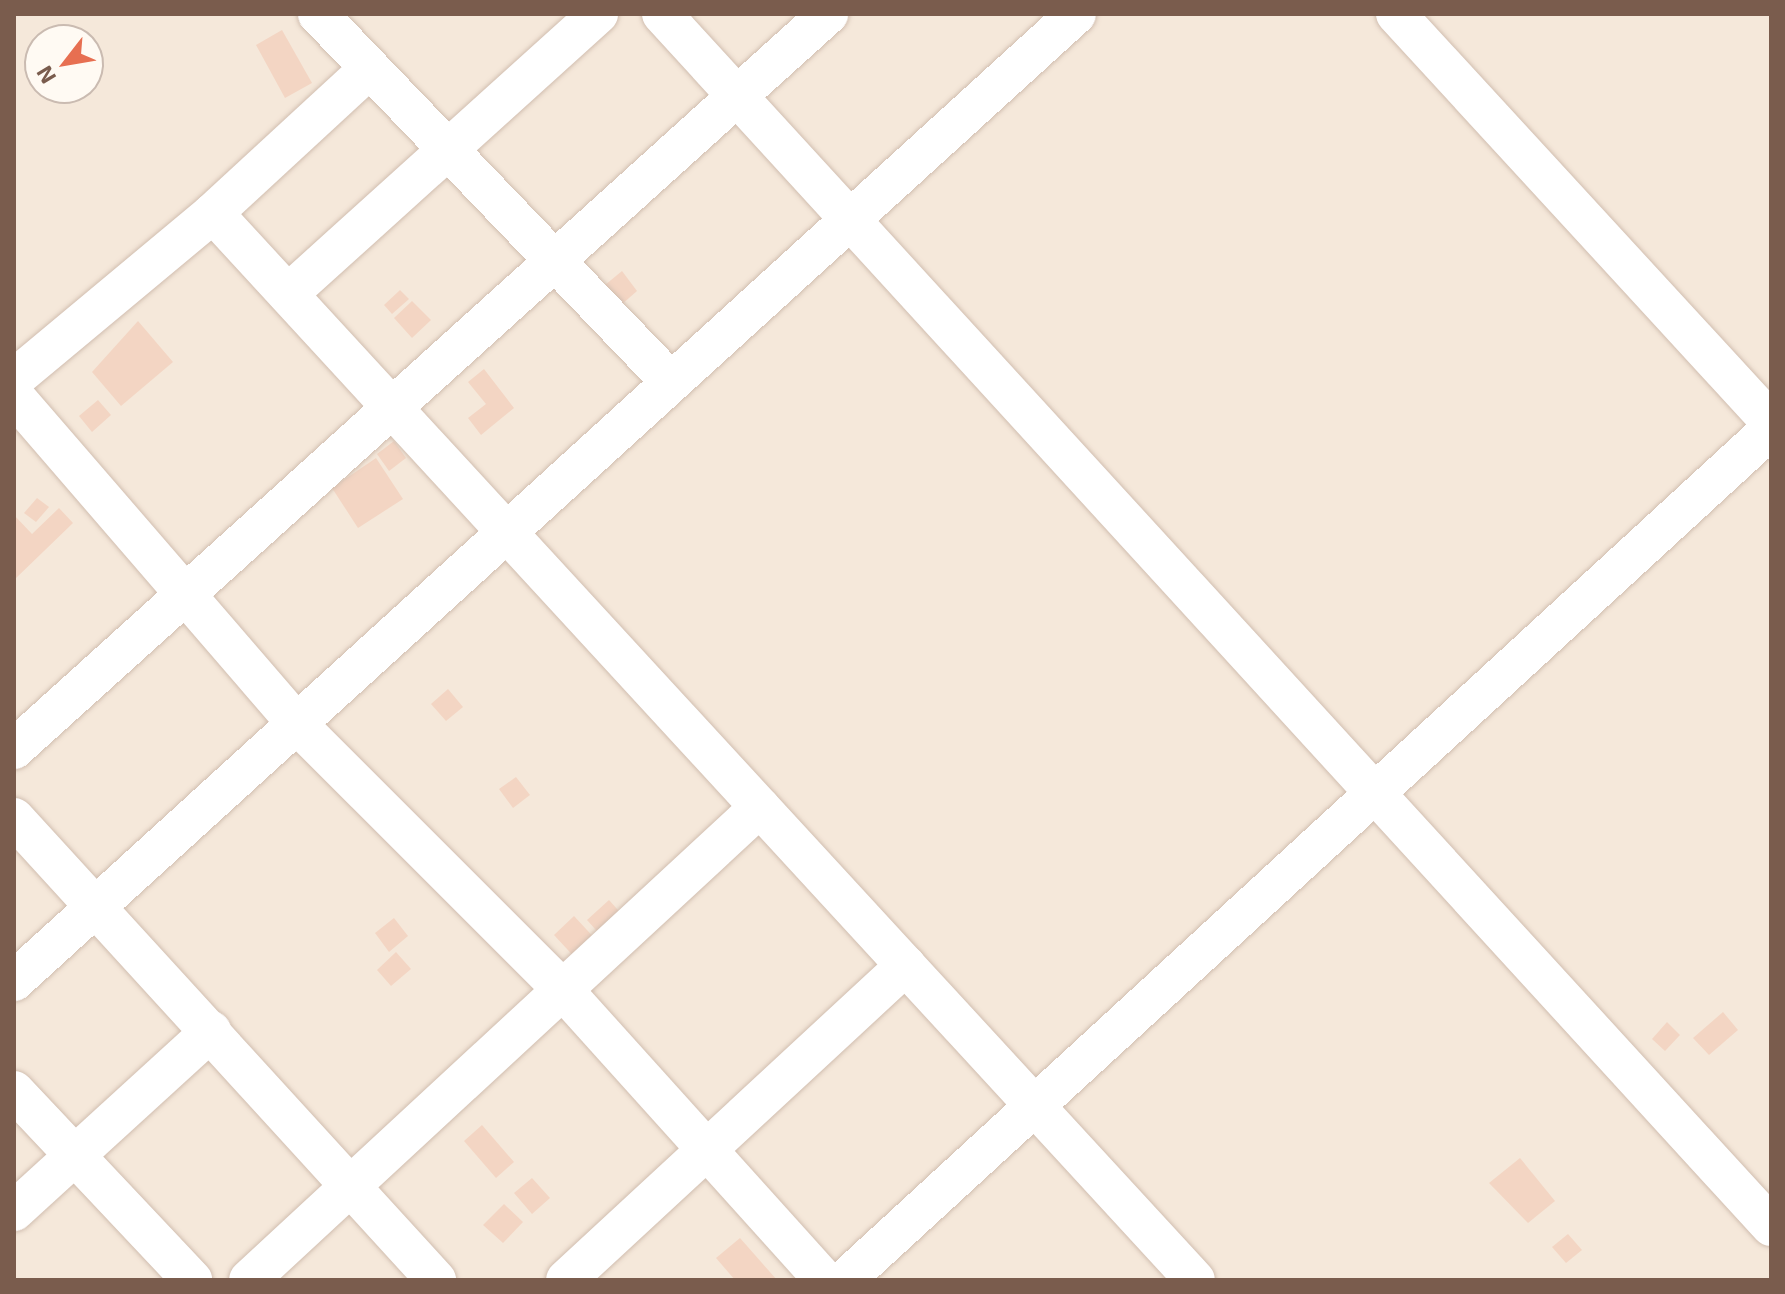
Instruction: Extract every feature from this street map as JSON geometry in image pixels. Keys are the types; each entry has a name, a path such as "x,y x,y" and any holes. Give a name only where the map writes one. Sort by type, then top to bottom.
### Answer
{"street":[{"path":"318,14 671,382"},
{"path":"288,294 598,14"},
{"path":"662,14 1771,1226"},
{"path":"14,749 828,14"},
{"path":"14,981 1076,14"},
{"path":"1396,14 1771,422"},
{"path":"14,379 213,213 369,69"},
{"path":"213,213 1195,1280"},
{"path":"14,396 295,722 563,990 824,1280"},
{"path":"845,1280 1771,429"},
{"path":"249,1280 760,807"},
{"path":"14,818 436,1280"},
{"path":"566,1280 906,965"},
{"path":"14,1211 211,1031"},
{"path":"14,1091 192,1280"}],"shaded area":[{"path":"14,14 1771,14 1771,1280 14,1280"}],"building":[{"path":"282,30 312,83 285,98 256,45"},
{"path":"622,271 637,291 621,305 605,285"},
{"path":"400,290 409,299 392,314 384,305"},
{"path":"412,301 431,320 412,338 394,318"},
{"path":"138,321 173,362 121,406 92,372"},
{"path":"484,369 514,408 481,435 468,418 486,404 468,382"},
{"path":"98,400 111,415 92,432 79,416"},
{"path":"394,441 406,458 389,471 377,454"},
{"path":"376,458 403,499 358,528 332,488"},
{"path":"37,498 49,507 36,522 24,513"},
{"path":"59,508 73,523 14,580 14,515 32,534"},
{"path":"448,689 463,707 446,721 431,704"},
{"path":"516,777 530,795 513,808 499,789"},
{"path":"609,900 626,919 604,939 587,920"},
{"path":"574,916 599,943 579,962 554,935"},
{"path":"394,918 408,936 389,952 375,933"},
{"path":"396,952 411,969 391,986 377,970"},
{"path":"1723,1012 1738,1030 1709,1055 1693,1038"},
{"path":"1667,1022 1680,1035 1665,1051 1652,1039"},
{"path":"482,1125 514,1162 496,1178 464,1141"},
{"path":"1520,1158 1555,1201 1528,1223 1489,1183"},
{"path":"532,1178 550,1198 532,1214 514,1193"},
{"path":"504,1204 523,1222 503,1243 483,1225"},
{"path":"1568,1234 1582,1250 1566,1263 1552,1247"},
{"path":"740,1238 777,1280 735,1280 716,1258"}]}
